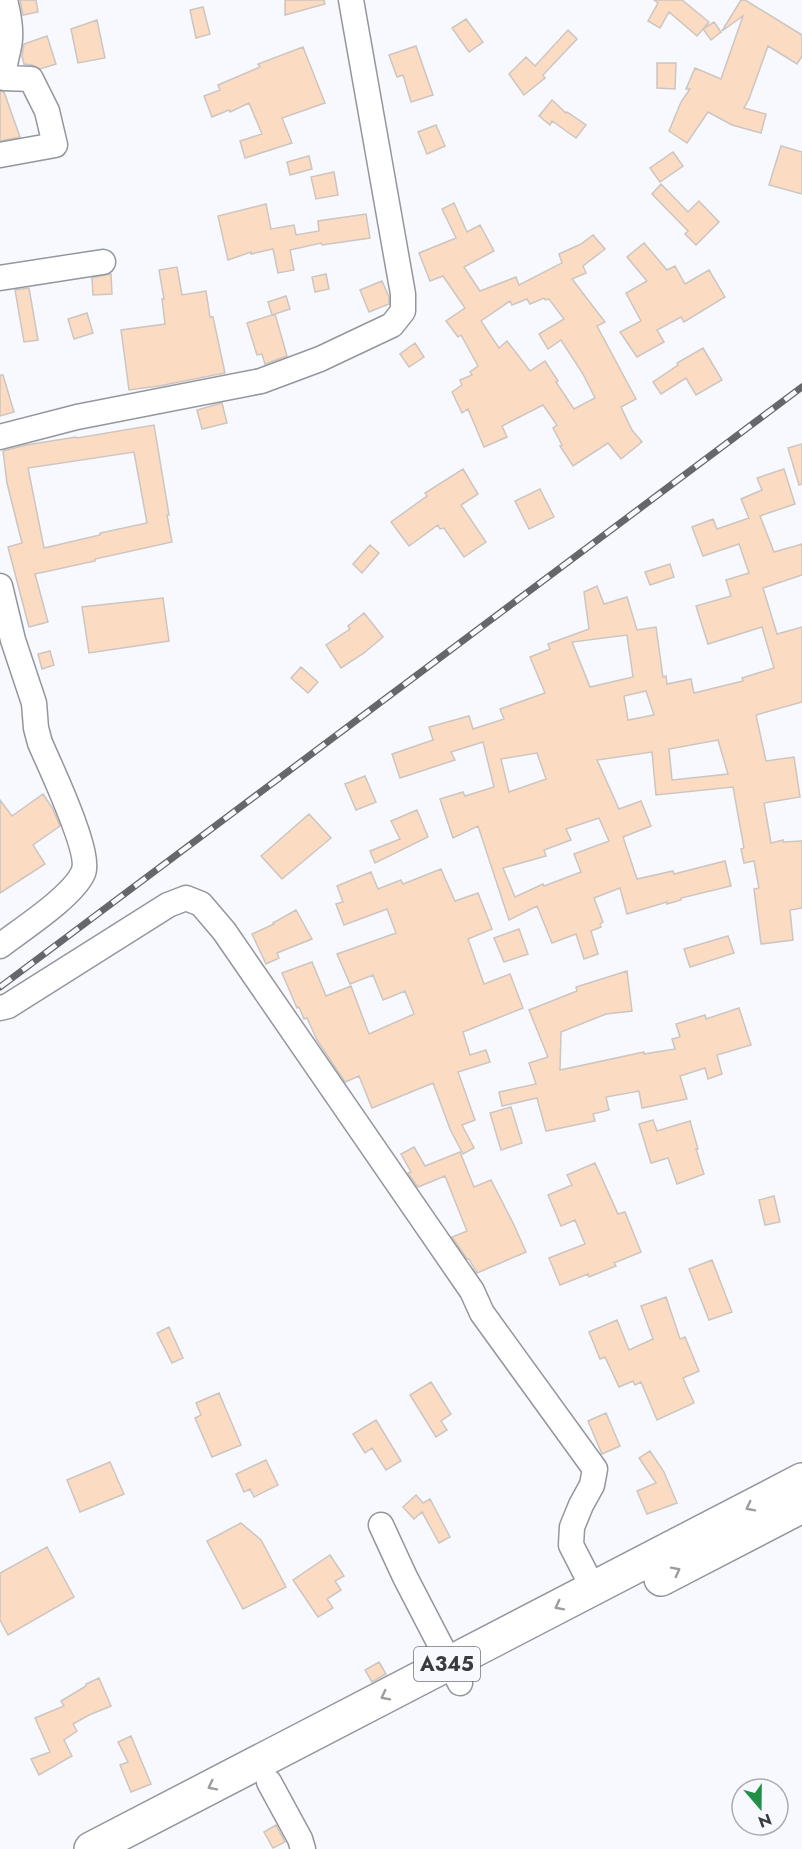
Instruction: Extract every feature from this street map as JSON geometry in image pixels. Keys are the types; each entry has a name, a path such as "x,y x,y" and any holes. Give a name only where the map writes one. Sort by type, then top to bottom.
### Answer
{"highway":[{"name":"A345","path":"140,1849 269,1782 593,1588 802,1480"},
{"name":"A345","path":"91,1849 802,1506"}],"street":[{"path":"0,155 55,145 47,111 31,79 4,78 3,68 10,41 5,0"},
{"path":"0,437 77,417 261,381 320,359 392,326 402,311 403,294 351,0"},
{"path":"0,278 103,262"},
{"path":"0,586 13,640 34,703 40,743 77,834 83,855 84,872 71,891 0,946"},
{"path":"0,1008 8,1006 168,905 186,898 201,904 224,931 472,1292 482,1313 595,1469 592,1485 572,1527 571,1545 593,1588"},
{"path":"381,1525 454,1673"},
{"path":"269,1782 300,1839 303,1849"}],"building":[{"path":"20,0 36,0 38,12 23,15"},
{"path":"285,0 324,0 325,4 285,15"},
{"path":"654,0 682,0 709,22 697,36 669,12 660,28 648,21 658,3"},
{"path":"741,0 745,0 802,35 802,56 797,64 768,46 744,108 766,114 761,133 732,125 708,112 687,143 669,131 681,102 690,89 686,89 695,68 721,79 743,16 722,31"},
{"path":"203,7 210,34 196,38 190,10"},
{"path":"466,19 483,42 469,52 452,28"},
{"path":"97,20 105,58 78,63 71,29"},
{"path":"714,22 721,32 711,40 703,29"},
{"path":"568,30 577,39 543,75 545,78 524,95 509,74 526,57 535,66"},
{"path":"47,36 56,64 40,69 24,64 22,56 24,44"},
{"path":"416,46 433,95 411,102 403,75 397,77 389,55"},
{"path":"303,47 325,103 282,118 292,143 245,158 240,141 262,134 249,103 212,117 204,96 220,90 218,85 260,67 258,64"},
{"path":"657,63 676,63 675,89 657,88"},
{"path":"0,91 4,92 20,137 0,141"},
{"path":"552,100 566,113 586,125 576,138 552,121 550,125 539,116"},
{"path":"436,125 445,146 427,154 418,132"},
{"path":"781,146 802,152 802,194 769,185"},
{"path":"673,152 683,166 660,182 650,168"},
{"path":"309,156 312,169 290,175 287,162"},
{"path":"334,172 338,195 316,199 311,177"},
{"path":"661,184 688,212 699,201 719,222 696,245 685,234 688,231 652,194"},
{"path":"454,203 467,232 480,225 494,251 464,267 480,291 516,277 519,285 562,263 559,254 581,244 593,235 605,249 583,266 586,273 572,279 605,322 597,326 636,399 621,407 632,430 642,442 621,459 608,443 573,466 560,446 562,445 553,428 557,425 543,405 502,426 507,437 484,447 468,409 462,413 452,392 462,385 460,380 472,375 470,372 478,366 461,335 458,337 446,321 465,308 443,276 430,281 419,253 456,238 442,209","holes":["544,298 549,299 564,319 539,334 548,349 561,340 595,398 574,409 545,361 530,371 507,341 499,348 481,321 510,301 512,305 527,299 530,304"]},
{"path":"266,204 271,229 294,225 296,235 319,231 318,221 366,214 370,238 322,245 321,243 290,250 294,270 278,273 273,249 251,254 251,252 228,260 218,216"},
{"path":"644,243 667,270 675,266 685,284 709,270 725,297 684,322 681,317 657,330 664,342 637,357 620,332 641,321 626,293 647,281 627,257"},
{"path":"177,267 182,295 206,291 210,317 213,317 225,373 129,390 121,330 165,324 159,270"},
{"path":"111,274 112,294 93,295 92,278"},
{"path":"326,274 329,289 315,292 312,277"},
{"path":"382,281 389,297 389,304 369,312 360,290"},
{"path":"29,288 38,340 24,342 15,290"},
{"path":"286,296 290,309 272,315 268,302"},
{"path":"87,313 93,333 74,339 68,319"},
{"path":"275,314 287,356 265,364 262,354 257,355 247,323"},
{"path":"415,343 424,357 409,367 400,354"},
{"path":"703,348 722,380 696,395 686,378 661,394 653,382 678,365 677,363"},
{"path":"0,375 3,375 14,412 0,416"},
{"path":"222,403 227,423 202,429 197,410"},
{"path":"154,425 172,542 35,574 48,622 29,627 8,547 22,543 7,483 3,451 26,445","holes":["134,452 147,523 44,548 28,468"]},
{"path":"802,444 802,484 799,485 788,448"},
{"path":"463,469 478,494 461,505 486,542 464,557 444,528 440,529 438,525 409,546 391,522 427,496 425,493"},
{"path":"784,469 795,504 760,516 774,552 802,544 802,575 763,588 777,634 802,627 802,702 756,715 766,761 794,757 800,797 764,803 771,843 783,840 783,842 802,841 802,908 790,910 793,940 761,944 754,889 759,888 754,861 744,863 741,849 744,848 733,787 656,795 652,752 597,760 619,809 641,801 651,826 623,837 637,879 673,871 674,874 725,861 731,886 627,914 620,888 594,898 603,922 600,924 601,927 591,931 598,954 584,959 576,934 552,943 537,906 509,920 478,826 453,838 440,799 463,792 465,796 494,787 483,742 451,752 455,760 400,778 392,754 433,740 429,727 469,716 473,729 504,719 500,709 545,693 530,657 550,649 548,644 589,629 584,592 597,586 604,604 627,597 637,630 656,627 663,677 666,676 667,684 691,679 694,693 743,681 742,678 774,668 762,627 708,644 696,606 731,596 726,580 749,573 739,544 703,556 692,527 713,519 717,529 749,518 741,499 762,490 757,478","holes":["627,635 633,677 590,687 572,642","646,691 654,715 628,720 624,696","718,740 728,774 672,780 669,749","537,753 546,779 509,792 501,759","599,818 609,841 574,854 581,872 544,886 543,884 515,897 503,868 546,856 544,850 571,840 566,829"]},
{"path":"540,489 554,517 529,529 515,501"},
{"path":"370,545 379,553 362,573 353,564"},
{"path":"670,564 674,577 650,585 645,572"},
{"path":"163,598 169,641 89,653 82,607"},
{"path":"364,613 383,637 341,668 326,645 350,629 348,626"},
{"path":"50,651 54,665 42,669 38,654"},
{"path":"301,667 318,682 308,693 291,678"},
{"path":"365,776 376,802 356,810 345,784"},
{"path":"43,794 60,826 33,845 45,864 0,893 0,800 12,816"},
{"path":"417,810 428,837 375,863 370,851 400,839 391,821"},
{"path":"309,814 331,838 282,879 261,856"},
{"path":"441,869 455,901 478,893 492,929 468,939 484,984 510,974 523,1008 463,1032 470,1055 486,1050 490,1062 458,1072 475,1120 462,1125 474,1148 463,1154 450,1129 433,1083 372,1108 359,1076 345,1082 317,1040 307,1018 304,1019 299,1007 297,1008 282,973 312,962 326,996 351,986 369,1034 414,1014 405,991 383,1000 373,975 350,984 337,954 396,933 387,909 344,925 336,904 343,902 337,886 371,872 378,889 401,880 403,884"},
{"path":"296,910 312,939 277,953 279,958 266,964 252,934"},
{"path":"519,929 528,954 504,962 494,938"},
{"path":"728,936 734,953 690,967 684,949"},
{"path":"627,971 632,1011 606,1014 561,1032 560,1070 644,1052 644,1054 675,1049 672,1039 680,1037 676,1024 705,1015 706,1019 739,1008 751,1045 717,1055 722,1074 708,1079 705,1068 680,1076 687,1099 642,1108 639,1091 606,1097 609,1110 593,1114 595,1121 546,1131 537,1098 502,1106 499,1092 536,1084 529,1063 548,1057 529,1010 577,991 576,987"},
{"path":"511,1107 522,1143 501,1150 490,1113"},
{"path":"653,1120 657,1131 690,1121 704,1174 677,1184 668,1158 651,1163 639,1124"},
{"path":"414,1147 425,1166 460,1152 474,1187 491,1180 526,1252 477,1273 452,1237 467,1231 445,1176 418,1187 408,1173 411,1172 401,1154"},
{"path":"595,1163 618,1214 625,1212 641,1252 589,1277 588,1274 560,1285 549,1258 585,1244 575,1220 561,1226 548,1195 572,1185 567,1175"},
{"path":"774,1196 780,1222 765,1225 759,1200"},
{"path":"712,1260 732,1312 709,1320 689,1269"},
{"path":"666,1297 680,1339 685,1337 699,1371 683,1378 694,1403 657,1420 641,1382 635,1385 633,1381 619,1387 605,1357 600,1359 589,1332 617,1320 629,1350 653,1339 641,1306"},
{"path":"169,1327 183,1358 172,1363 157,1333"},
{"path":"431,1382 451,1414 441,1421 447,1430 436,1437 410,1395"},
{"path":"219,1393 241,1445 212,1457 195,1418 201,1415 196,1403"},
{"path":"606,1413 620,1446 602,1454 588,1421"},
{"path":"376,1420 401,1461 386,1470 372,1448 365,1453 353,1434"},
{"path":"650,1451 664,1472 677,1503 647,1514 637,1491 656,1483 639,1458"},
{"path":"266,1460 278,1485 254,1497 250,1489 244,1492 236,1474"},
{"path":"110,1462 124,1494 80,1512 67,1480"},
{"path":"416,1495 423,1503 430,1499 450,1537 439,1543 422,1512 414,1519 403,1507"},
{"path":"241,1523 261,1540 286,1587 243,1609 207,1541"},
{"path":"47,1547 74,1597 8,1635 0,1620 0,1573"},
{"path":"330,1555 344,1576 335,1581 341,1590 327,1599 333,1608 318,1617 293,1580"},
{"path":"379,1662 386,1674 372,1682 365,1670"},
{"path":"99,1678 111,1706 73,1724 77,1731 64,1740 72,1756 39,1775 31,1759 50,1752 35,1718 64,1706 61,1701"},
{"path":"131,1736 151,1784 131,1792 120,1765 128,1762 118,1742"},
{"path":"276,1825 285,1842 273,1848 264,1832"}],"railway":[{"path":"0,987 802,387"}]}
